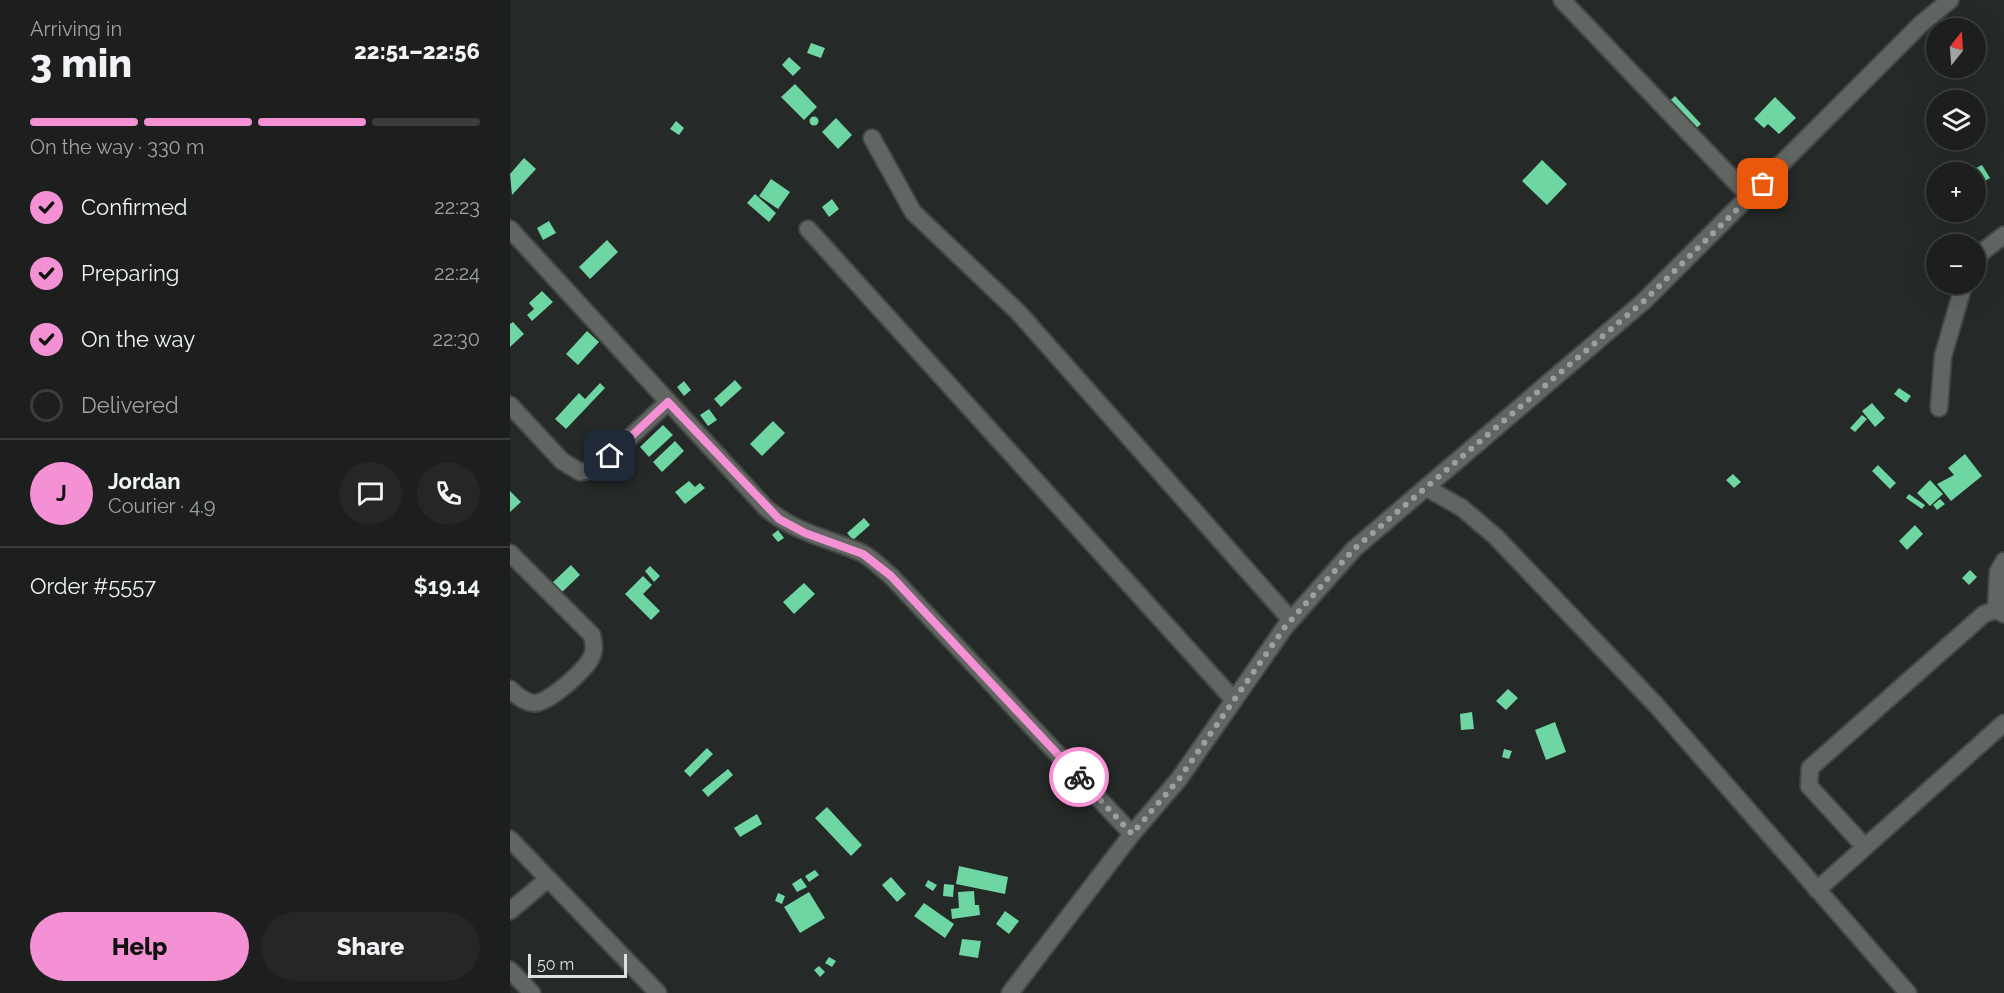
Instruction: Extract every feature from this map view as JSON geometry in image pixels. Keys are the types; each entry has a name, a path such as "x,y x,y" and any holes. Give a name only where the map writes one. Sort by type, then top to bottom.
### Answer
{"street":[{"path":"1562,0 1750,197"},
{"path":"1011,993 1132,834 1179,779 1291,620 1354,549 1644,301 1921,24 1950,0"},
{"path":"872,138 913,212 1018,312 1291,620"},
{"path":"510,229 668,402 779,519 805,533 863,554 891,576 1132,834"},
{"path":"808,229 1234,700"},
{"path":"1986,249 2004,235"},
{"path":"1939,408 1944,356 1961,294"},
{"path":"510,405 562,461 580,472 596,469 668,402"},
{"path":"1427,488 1481,522 1503,544 1656,705 1908,993"},
{"path":"510,553 592,635 594,648 590,660 551,698 535,703 519,698 510,689"},
{"path":"1864,846 1809,786 1810,768 1984,615 2000,612 1998,572 2004,561"},
{"path":"1817,890 2004,723"},
{"path":"510,839 658,993"},
{"path":"510,911 548,879"},
{"path":"510,970 532,993"}],"building":[{"path":"811,43 825,48 821,58 807,53"},
{"path":"789,57 801,68 793,76 782,65"},
{"path":"795,84 817,107 804,120 781,97"},
{"path":"1675,96 1701,124 1692,132 1666,104"},
{"path":"1775,97 1796,118 1779,134 1768,124 1764,128 1754,119"},
{"path":"814,116 819,121 814,126 809,121"},
{"path":"836,118 852,135 838,149 822,132"},
{"path":"676,121 684,128 679,135 670,129"},
{"path":"524,158 536,169 512,195 510,174"},
{"path":"1542,160 1567,184 1547,205 1522,181"},
{"path":"771,179 790,192 778,209 759,196"},
{"path":"755,194 776,213 769,222 747,203"},
{"path":"832,199 839,209 829,217 822,207"},
{"path":"549,221 556,233 543,240 537,228"},
{"path":"607,240 618,252 590,279 579,267"},
{"path":"542,291 553,302 532,321 527,315 534,309 529,303"},
{"path":"513,322 524,334 510,347 510,324"},
{"path":"587,331 599,342 578,365 566,354"},
{"path":"735,380 742,388 721,407 714,399"},
{"path":"684,381 691,390 684,396 677,387"},
{"path":"600,383 605,388 566,429 555,419 579,393 585,399"},
{"path":"1899,388 1911,396 1906,403 1894,394"},
{"path":"1872,403 1885,418 1875,427 1862,411"},
{"path":"709,409 717,420 708,426 700,415"},
{"path":"1862,415 1867,419 1855,432 1850,428"},
{"path":"773,421 785,433 762,456 750,444"},
{"path":"663,425 673,435 649,457 640,447"},
{"path":"675,441 684,451 662,472 653,462"},
{"path":"1965,454 1982,476 1951,501 1937,484 1954,475 1948,468"},
{"path":"1878,465 1896,483 1890,489 1872,471"},
{"path":"1733,474 1741,482 1734,488 1726,480"},
{"path":"1930,480 1943,494 1930,506 1917,493"},
{"path":"689,481 695,487 700,483 705,488 685,504 675,492"},
{"path":"510,491 521,502 510,512"},
{"path":"1909,494 1925,505 1922,509 1906,498"},
{"path":"1940,499 1945,504 1937,510 1933,505"},
{"path":"864,518 870,525 853,540 847,533"},
{"path":"1915,525 1923,534 1907,550 1899,541"},
{"path":"778,530 784,538 778,542 772,535"},
{"path":"571,565 580,575 561,593 552,583"},
{"path":"650,566 660,576 654,582 645,571"},
{"path":"1970,570 1977,577 1969,585 1962,578"},
{"path":"643,576 652,585 643,594 660,611 651,620 625,594"},
{"path":"804,583 815,594 794,614 783,602"},
{"path":"1508,689 1518,698 1506,710 1496,701"},
{"path":"1472,712 1474,729 1461,730 1460,714"},
{"path":"1555,722 1566,752 1546,760 1535,730"},
{"path":"707,748 713,754 690,777 684,771"},
{"path":"1504,749 1512,751 1509,759 1502,757"},
{"path":"728,769 733,775 708,797 702,790"},
{"path":"827,807 862,845 851,856 815,818"},
{"path":"757,814 762,824 740,837 734,828"},
{"path":"959,866 1008,877 1005,894 956,884"},
{"path":"815,870 819,875 809,882 805,876"},
{"path":"891,877 906,894 897,902 882,885"},
{"path":"801,878 807,887 797,892 792,884"},
{"path":"928,880 937,885 933,891 925,886"},
{"path":"944,884 954,885 953,897 943,896"},
{"path":"974,891 975,905 979,905 980,915 952,919 951,909 959,908 958,892"},
{"path":"809,892 825,918 800,933 784,907"},
{"path":"778,893 785,896 782,904 775,901"},
{"path":"924,903 954,924 945,938 914,916"},
{"path":"1005,911 1019,921 1009,934 996,924"},
{"path":"962,939 981,941 978,958 959,955"},
{"path":"829,957 836,961 832,967 825,963"},
{"path":"819,966 825,972 820,977 814,970"}],"way so far":[{"path":"1079,777 1132,834 1179,779 1285,627 1354,549 1644,301 1763,184"}],"route":[{"path":"610,456 668,402 766,508 779,519 805,533 863,554 891,576 1079,777"}]}
